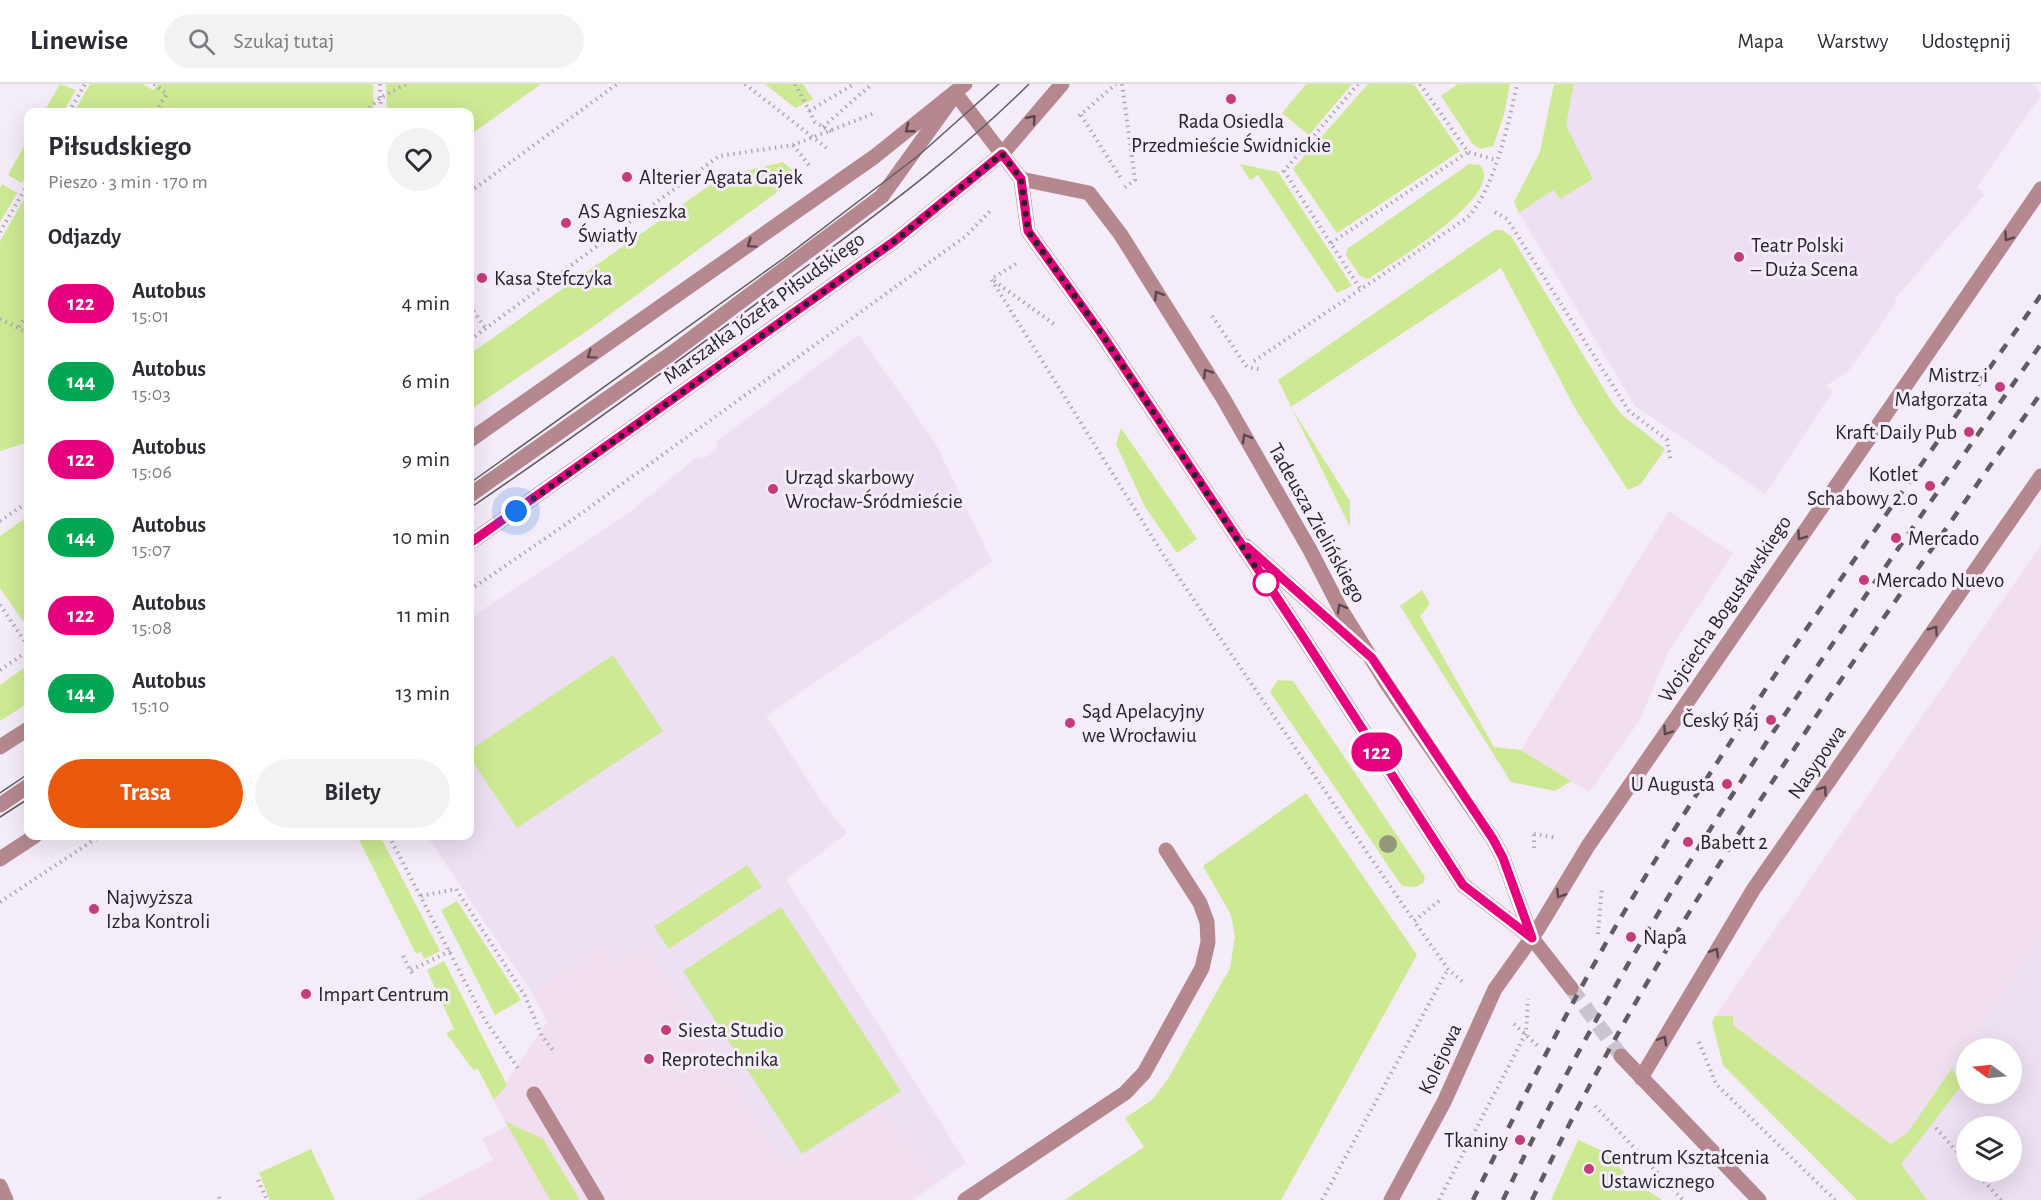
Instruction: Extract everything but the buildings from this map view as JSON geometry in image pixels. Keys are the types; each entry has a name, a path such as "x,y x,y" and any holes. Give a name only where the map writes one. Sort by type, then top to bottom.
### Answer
{"street":[{"name":"Marszałka Józefa Piłsudskiego","path":"474,540 896,240 1002,154 1062,84"},
{"name":"Tadeusza Zielińskiego","path":"960,89 1021,179 1028,231 1101,333 1463,885 1532,938 1571,988"},
{"path":"474,437 809,203 960,89"},
{"path":"474,492 672,353 882,196 960,89"},
{"name":"Tadeusza Zielińskiego","path":"1021,179 1089,193 1107,215 1222,398 1310,550 1340,608 1493,839 1503,858 1532,938"},
{"name":"Wojciecha Bogusławskiego","path":"1532,938 1588,846 2041,189"},
{"name":"Nasypowa","path":"1641,1078 1753,890 2041,476"},
{"path":"1233,534 1372,658"},
{"path":"0,747 24,732"},
{"path":"0,805 24,789"},
{"path":"0,859 29,840"},
{"path":"965,1200 1125,1093 1144,1073 1202,968 1208,942 1208,922 1200,903 1166,850"},
{"name":"Kolejowa","path":"1391,1200 1444,1102 1494,989 1532,938"},
{"path":"1621,1056 1759,1200"},
{"path":"534,1094 597,1200"},
{"path":"0,1186 6,1200"}],"path":[{"path":"71,108 85,84"},
{"path":"154,84 167,94 157,108"},
{"path":"380,84 381,108"},
{"path":"369,108 380,98 406,84"},
{"path":"474,189 617,84"},
{"path":"745,84 813,138"},
{"path":"795,84 815,122 832,132"},
{"path":"809,111 854,84"},
{"path":"823,126 872,84"},
{"path":"1081,114 1116,84"},
{"path":"1118,192 1135,180 1122,84"},
{"path":"1358,84 1284,171 1361,290"},
{"path":"1420,84 1468,152 1496,160"},
{"path":"1254,361 1471,213 1484,195 1517,84"},
{"path":"474,337 719,156 793,145 832,132 884,107"},
{"path":"793,145 813,171"},
{"path":"1330,243 1468,152"},
{"path":"0,232 24,191"},
{"path":"1495,212 1507,219 1629,411 1667,440 1671,462"},
{"path":"474,587 572,520 945,251"},
{"path":"991,279 1016,264"},
{"path":"991,279 1057,326 1101,333"},
{"path":"991,279 1166,560 1448,969 1469,987"},
{"path":"474,312 486,329"},
{"path":"0,319 24,330"},
{"path":"19,327 24,319"},
{"path":"0,521 24,505"},
{"path":"0,605 24,643"},
{"path":"0,670 24,652"},
{"path":"0,902 94,840"},
{"path":"391,840 485,1020 534,1094"},
{"path":"1595,879 1603,888 1598,934"},
{"path":"421,896 456,889 525,996 542,1036 555,1053"},
{"path":"1414,921 1445,897"},
{"path":"411,970 450,951"},
{"path":"404,956 414,977"},
{"path":"1322,1200 1448,969"},
{"path":"1439,1200 1526,1033 1539,1047"},
{"path":"1697,1036 1705,1062 1716,1084 1835,1200"},
{"path":"1595,1106 1683,1200"},
{"path":"1936,1128 1956,1151"},
{"path":"258,1180 267,1200"},
{"path":"1985,1182 2001,1200"}],"shaded area":[{"name":"Teatr Polski – Duża Scena","path":"1554,84 2034,84 2041,95 1977,187 1984,195 1894,300 1896,303 1849,370 1826,386 1833,391 1765,494 1635,406 1519,213 1514,202 1540,152"},
{"path":"859,335 936,444 992,562 766,716 822,802 847,833 786,879 966,1163 936,1184 883,1108 788,1166 645,944 616,964 604,946 532,993 430,840 474,840 474,615 631,511 697,457 703,459 716,449 718,440"},
{"path":"1669,511 1733,553 1667,654 1640,720 1589,792 1521,750"},
{"path":"2041,545 2041,939 1973,1038 1956,1038 1956,1062 1908,1132 1891,1144 1733,1025 1733,1017 1715,1016"},
{"path":"2041,939 2041,1200 1910,1200 1891,1144 1908,1132 1956,1062 1956,1104 2022,1104 2022,1038 1973,1038"},
{"path":"645,944 788,1166 884,1108 936,1184 912,1200 415,1200 493,1160 482,1139 507,1126 494,1100 547,1022 532,993 604,945 616,964"}],"green space":[{"path":"60,84 76,90 65,108 46,108"},
{"path":"90,84 143,84 153,90 158,84 373,84 374,108 76,108"},
{"path":"386,84 541,84 474,132 474,108 387,108"},
{"path":"765,84 803,84 813,99 795,108"},
{"path":"1306,84 1352,84 1309,135 1282,113"},
{"path":"1368,84 1414,84 1460,151 1337,233 1293,169"},
{"path":"1458,84 1510,84 1504,115 1493,146 1480,149 1472,143 1441,96"},
{"path":"1554,84 1574,84 1566,125 1593,179 1560,199 1553,190 1519,213 1514,202 1540,152"},
{"path":"24,146 24,180 22,183 8,175"},
{"path":"783,162 799,176 594,326 474,407 474,351 723,176"},
{"path":"1240,164 1278,172 1352,286 1337,293 1258,175 1250,180"},
{"path":"1469,164 1480,165 1484,178 1477,193 1462,210 1442,228 1368,279 1360,276 1346,255 1347,249"},
{"path":"2,184 17,193 0,222 0,188"},
{"path":"24,199 24,443 0,451 0,241"},
{"path":"1495,230 1502,230 1511,236 1621,414 1665,449 1641,484 1628,490 1576,410 1501,268 1291,407 1278,380"},
{"path":"1292,409 1350,501 1350,527"},
{"path":"1121,428 1197,539 1177,553 1145,507 1116,444"},
{"path":"24,519 23,621 0,588 0,536"},
{"path":"1422,590 1430,604 1420,616 1494,747 1521,750 1571,781 1555,791 1511,782 1400,606"},
{"path":"613,655 663,731 517,828 474,764 474,747"},
{"path":"24,668 24,706 0,721 0,685"},
{"path":"1278,680 1293,681 1425,877 1423,883 1416,887 1402,886 1270,692"},
{"path":"1306,793 1417,955 1281,1200 1065,1200 1144,1147 1125,1118 1152,1100 1168,1079 1230,968 1235,937 1231,915 1203,866"},
{"path":"359,840 382,840 440,951 424,959 421,952 416,954"},
{"path":"747,865 762,887 669,949 654,927"},
{"path":"457,901 521,1000 495,1015 441,910"},
{"path":"781,907 901,1091 802,1154 683,971"},
{"path":"444,961 507,1085 494,1100 478,1069 473,1070 446,1033 454,1029 427,970"},
{"path":"1715,1016 1733,1016 1733,1025 1891,1144 1908,1132 1952,1068 1956,1075 1956,1093 1901,1164 1927,1200 1857,1200 1723,1065 1712,1022"},
{"path":"505,1121 543,1139 580,1200 550,1200"},
{"name":"Centrum Kształcenia Ustawicznego","path":"1578,1140 1603,1151 1632,1180 1662,1200 1551,1200"},
{"path":"311,1149 335,1200 270,1200 259,1173"}],"tunnel":[{"path":"1571,988 1621,1056"}],"tram line":[{"path":"474,480 784,258 918,156 999,84"},
{"path":"474,505 667,369 878,213 971,138 1029,84"},
{"path":"0,793 24,777"},
{"path":"0,817 24,802"}],"railway":[{"path":"1473,1200 1579,991 1666,843 1823,605 2041,295"},
{"path":"1503,1200 1560,1087 1621,976 1686,867 1825,655 2041,344"},
{"path":"1532,1200 1585,1093 1643,989 1705,887 1836,687 2041,393"}],"bus line":[{"name":"122","path":"474,540 896,240 1002,154 1021,179 1028,231 1101,333 1303,637 1463,885 1532,938 1503,858 1493,839 1387,684 1372,658 1247,547"}],"place":[{"name":"Rada Osiedla Przedmieście Świdnickie","path":"1231,99"},
{"name":"Alterier Agata Gajek","path":"627,177"},
{"name":"AS Agnieszka Światły","path":"566,223"},
{"name":"Teatr Polski – Duża Scena","path":"1739,257"},
{"name":"Kasa Stefczyka","path":"482,278"},
{"name":"Mistrz i Małgorzata","path":"2000,387"},
{"name":"Kraft Daily Pub","path":"1969,432"},
{"name":"Kotlet Schabowy 2.0","path":"1930,486"},
{"name":"Urząd skarbowy Wrocław-Śródmieście","path":"773,489"},
{"name":"Mercado","path":"1896,538"},
{"name":"Mercado Nuevo","path":"1864,580"},
{"name":"Český Ráj","path":"1771,720"},
{"name":"Sąd Apelacyjny we Wrocławiu","path":"1070,723"},
{"name":"U Augusta","path":"1727,784"},
{"name":"Babett 2","path":"1688,842"},
{"name":"Najwyższa Izba Kontroli","path":"94,909"},
{"name":"Napa","path":"1631,937"},
{"name":"Impart Centrum","path":"306,994"},
{"name":"Siesta Studio","path":"666,1030"},
{"name":"Reprotechnika","path":"649,1059"},
{"name":"Tkaniny","path":"1520,1140"},
{"name":"Centrum Kształcenia Ustawicznego","path":"1589,1169"}],"route":[{"path":"516,511 896,240 1002,154 1021,179 1028,231 1101,333 1266,583"}]}
